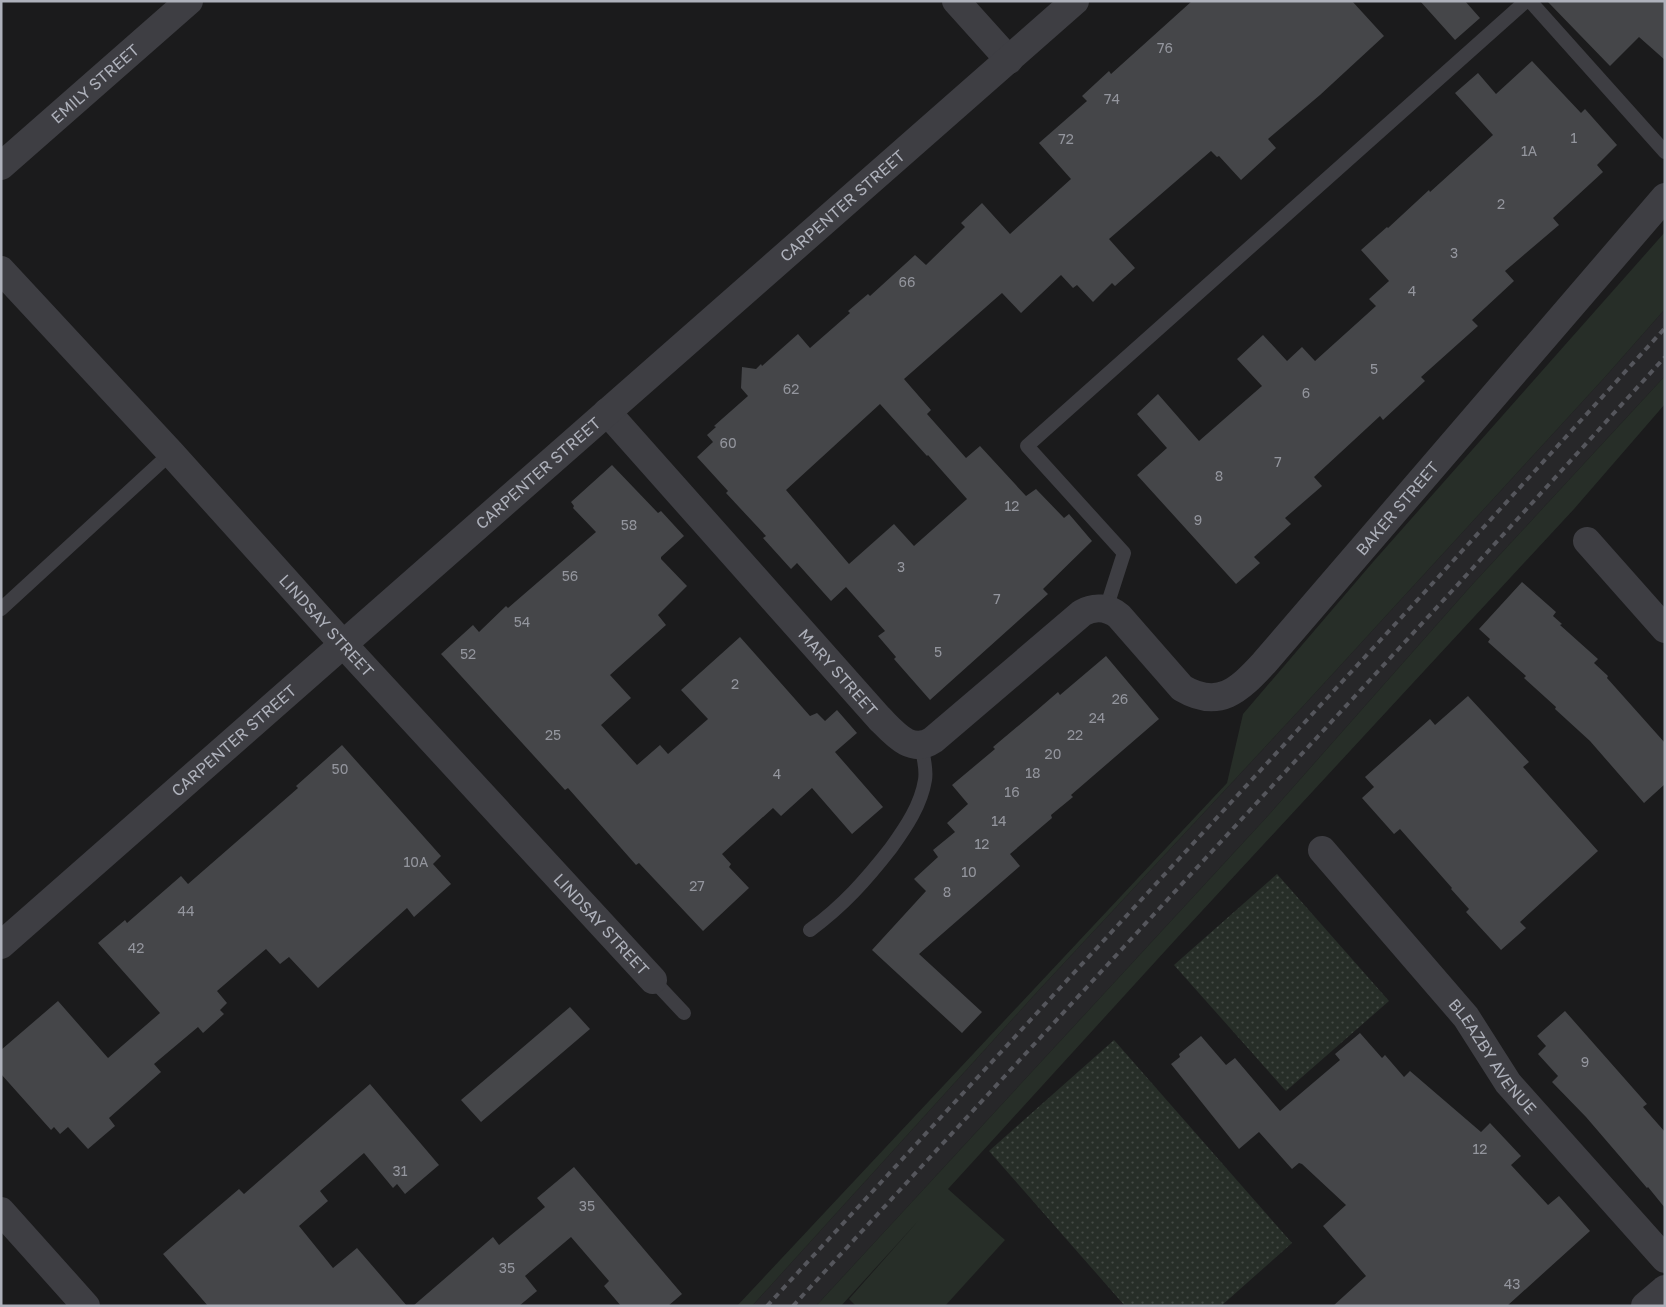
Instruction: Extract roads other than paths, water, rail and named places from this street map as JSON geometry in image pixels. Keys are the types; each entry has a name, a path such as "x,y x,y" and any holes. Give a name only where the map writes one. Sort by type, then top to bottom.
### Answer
{"street":[{"name":"EMILY STREET","path":"1,166 189,1"},
{"path":"956,1 1009,60"},
{"name":"CARPENTER STREET","path":"1,945 1075,1"},
{"name":"BAKER STREET","path":"1106,609 1119,616 1182,688 1194,695 1206,698 1218,697 1232,692 1245,683 1665,197"},
{"name":"LINDSAY STREET","path":"1,270 653,980"},
{"name":"MARY STREET","path":"607,412 880,718 902,741 921,745"},
{"path":"1587,540 1665,629"},
{"path":"921,745 928,743 947,729 1082,613 1093,609 1106,609"},
{"name":"BLEAZBY AVENUE","path":"1322,850 1466,1017 1508,1083 1665,1259"},
{"path":"1,1211 86,1306"},
{"path":"1645,1306 1665,1289"}],"lane":[{"path":"1106,609 1124,553 1027,446 1526,1"},
{"path":"1530,1 1665,152"},
{"path":"1,609 171,453"},
{"path":"810,930 833,913 868,877 910,820 925,781 926,770 921,745"},
{"path":"653,980 684,1013"}],"railway":[{"path":"767,1306 1422,595 1665,328"},
{"path":"793,1306 1665,357"}]}
